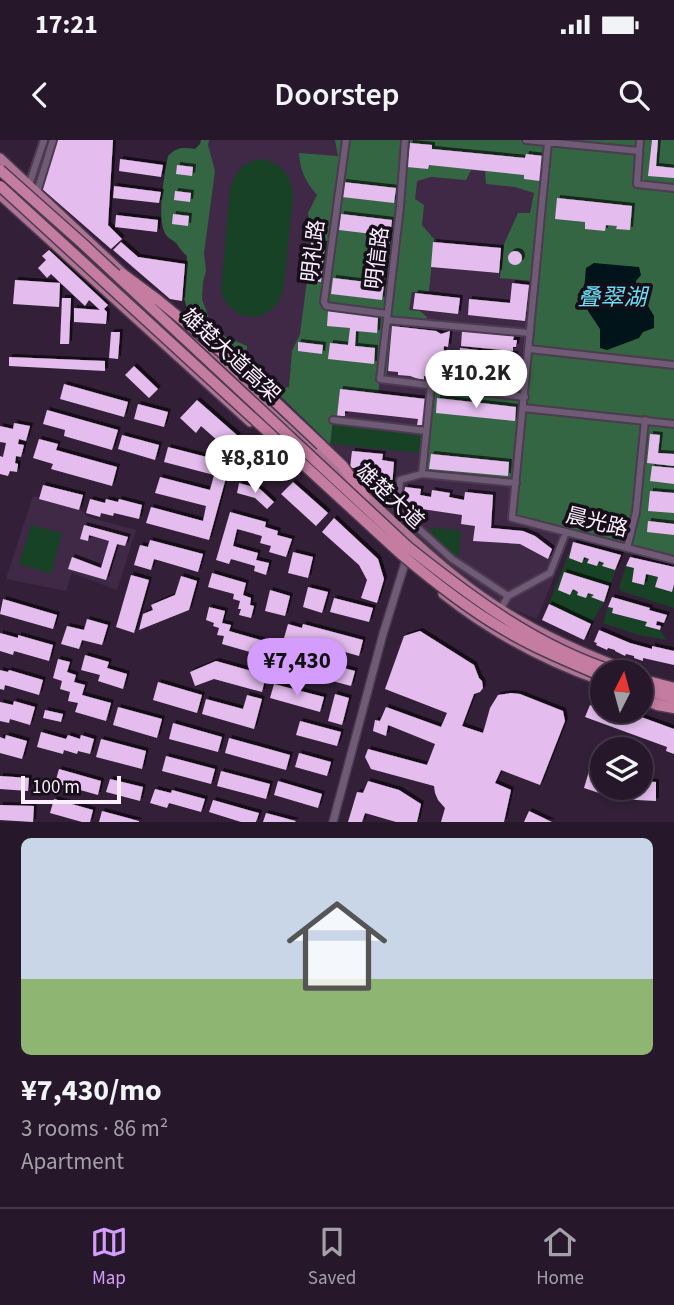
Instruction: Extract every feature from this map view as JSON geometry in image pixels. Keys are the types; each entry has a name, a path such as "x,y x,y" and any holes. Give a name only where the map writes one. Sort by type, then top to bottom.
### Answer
{"highway":[{"name":"雄楚大道高架","path":"0,170 408,547 456,585 518,627 590,661"},
{"name":"雄楚大道高架","path":"0,187 402,555 445,591 503,629 590,673"},
{"path":"82,243 158,300 231,360 342,465 365,497"},
{"path":"653,680 674,686"},
{"path":"653,692 674,698"},
{"path":"653,703 674,706"}],"main road":[{"name":"雄楚大道","path":"0,158 258,401 426,552 489,601 551,637 601,660"},
{"name":"雄楚大道","path":"0,195 405,563 477,619 527,649 569,669 590,675"},
{"path":"477,619 486,621 495,614 489,601"}],"street":[{"path":"33,188 44,140"},
{"path":"33,188 53,140"},
{"name":"明礼路","path":"346,140 324,302 327,306 387,317"},
{"name":"明信路","path":"405,140 380,379 431,385"},
{"path":"526,140 639,151"},
{"path":"640,140 637,184 674,188"},
{"path":"508,596 452,559 397,509 400,480 422,474 516,483 529,349 543,141"},
{"path":"387,317 530,333"},
{"path":"529,349 674,365"},
{"path":"422,474 431,385 524,397"},
{"path":"523,408 674,424"},
{"path":"333,420 426,430"},
{"path":"627,548 636,512 645,420"},
{"name":"晨光路","path":"516,483 512,518 674,559"},
{"path":"503,605 508,596 550,573 566,532"},
{"path":"333,822 383,634 405,563"}],"shaded area":[{"path":"206,140 674,140 674,564 570,537 537,619 503,605 422,544 389,514 363,473 334,448 247,361 189,314"},
{"path":"33,496 79,508 88,517 136,530 117,590 72,573 66,591 6,579"}],"green space":[{"path":"201,140 209,140 215,171 204,253 206,271 202,299 211,324 226,337 247,346 247,361 189,314 184,298 187,256 163,230 162,198 168,156 180,148 195,149"},
{"path":"335,140 674,140 674,564 569,537 565,532 512,518 516,484 422,474 431,385 524,397 534,281 500,278 504,244 518,213 530,213 534,193 515,187 486,184 485,171 471,170 466,180 431,177 417,181 415,199 424,205 422,225 434,239 429,292 412,292 409,310 420,311 427,317 425,323 392,321 386,380 380,380 378,393 340,389 330,444 334,448 274,390 289,387 292,351 300,334 307,280 311,243 308,213 317,195 304,175 299,153 338,156"},
{"path":"263,159 276,164 285,172 293,196 282,294 276,305 267,313 251,317 229,306 221,290 230,189 241,168 250,162"},
{"path":"332,424 422,433 420,453 330,444"},
{"path":"31,525 62,533 51,574 19,564"},
{"path":"431,528 459,530 461,534 458,560 429,536"},
{"path":"573,542 621,555 604,602 591,624 549,604"},
{"path":"626,566 634,568 632,582 643,585 646,574 658,577 655,587 674,587 674,608 621,591 619,587"},
{"path":"608,607 613,608 612,613 647,622 646,626 660,630 666,640 639,635 603,623"}],"water":[{"name":"叠翠湖","path":"594,263 639,267 641,275 636,281 638,295 654,316 654,328 643,332 639,338 607,350 600,348 600,329 588,311 584,290 586,268"}],"building":[{"path":"56,140 113,140 108,225 122,239 111,249 41,188"},
{"path":"652,140 658,140 656,166 674,168 674,178 648,176"},
{"path":"410,143 432,145 432,149 525,158 526,154 543,156 540,181 524,179 524,175 429,165 428,169 407,167"},
{"path":"120,159 163,165 161,177 119,171"},
{"path":"177,165 193,167 192,176 176,174"},
{"path":"343,182 396,188 394,203 342,197"},
{"path":"114,186 161,192 159,203 113,198"},
{"path":"175,191 191,193 190,202 174,200"},
{"path":"557,198 632,206 630,230 606,225 605,231 585,229 585,222 555,219"},
{"path":"173,214 189,216 188,226 172,224"},
{"path":"341,214 392,220 382,300 331,294 333,278 366,282 372,234 339,230"},
{"path":"116,215 158,220 157,232 115,227"},
{"path":"121,242 138,257 185,264 182,301 170,299 113,250"},
{"path":"433,242 501,248 499,273 431,267"},
{"path":"311,243 325,244 321,282 307,280"},
{"path":"49,250 108,305 104,309 107,312 106,324 74,322 74,308 100,310 89,300 85,306 51,274 47,278 38,268 46,260 42,256"},
{"path":"515,251 520,253 520,263 515,265 510,263 508,258 510,253"},
{"path":"15,280 60,283 59,307 13,304"},
{"path":"512,283 529,285 525,321 468,315 469,299 510,303"},
{"path":"415,293 460,298 458,314 413,309"},
{"path":"62,298 71,298 69,344 60,344"},
{"path":"328,311 378,317 377,333 356,331 355,346 375,348 374,364 328,359 330,343 348,345 350,328 327,326"},
{"path":"392,326 436,331 441,334 450,331 448,347 444,346 442,377 435,377 434,382 431,377 424,376 424,381 388,371"},
{"path":"462,331 514,336 513,340 517,340 516,347 513,347 513,351 461,346"},
{"path":"111,332 120,332 118,359 109,358"},
{"path":"298,342 323,345 322,354 298,351"},
{"path":"460,348 515,354 511,389 499,387 500,382 489,381 485,388 473,387 471,379 457,377"},
{"path":"9,357 105,361 105,371 9,366"},
{"path":"134,366 158,389 149,398 125,375"},
{"path":"64,384 128,402 124,417 60,399"},
{"path":"340,389 426,399 423,425 417,425 418,419 345,411 345,416 337,416"},
{"path":"437,398 516,407 515,421 436,413"},
{"path":"197,400 238,436 226,448 201,426 196,433 180,418"},
{"path":"138,404 168,412 164,427 134,419"},
{"path":"47,410 118,430 112,450 64,436 65,430 43,424"},
{"path":"14,423 30,426 26,441 19,439 18,444 24,445 21,457 16,456 17,472 10,471 8,476 0,474 0,456 3,457 6,443 0,442 0,426 13,429"},
{"path":"650,434 660,435 658,453 674,454 674,466 647,463"},
{"path":"122,435 159,445 155,460 118,449"},
{"path":"39,439 58,444 56,450 117,467 112,486 51,469 53,464 33,458"},
{"path":"168,447 230,463 209,540 146,523 151,507 203,521 206,506 155,493 160,477 210,490 214,475 164,462"},
{"path":"352,451 383,454 382,460 394,462 392,486 384,492 358,468 350,468"},
{"path":"431,454 509,462 508,476 429,469"},
{"path":"652,466 674,468 674,484 650,481"},
{"path":"293,482 328,513 316,526 281,494"},
{"path":"239,483 260,489 274,502 267,509 255,498 237,493"},
{"path":"43,485 83,495 79,510 39,499"},
{"path":"405,487 421,489 420,495 431,497 432,490 450,493 449,497 464,500 465,492 493,495 491,528 523,531 535,536 552,549 548,559 520,544 473,541 475,526 461,524 462,515 402,506"},
{"path":"650,491 674,493 674,513 648,511"},
{"path":"90,499 105,503 106,499 118,502 119,499 142,505 139,519 114,513 113,516 101,513 100,517 86,513"},
{"path":"230,512 266,522 265,527 278,531 277,535 292,539 286,557 269,552 271,546 260,543 262,536 237,529 233,546 258,553 256,560 269,563 266,575 254,571 255,566 231,559 229,564 216,560"},
{"path":"334,518 378,559 384,579 377,603 361,598 367,580 359,565 322,532"},
{"path":"648,521 674,524 674,535 647,532"},
{"path":"84,525 128,537 125,546 117,544 106,580 68,569 72,557 101,568 109,541 89,535 88,541 80,539"},
{"path":"150,540 203,554 198,572 154,559 151,570 134,565 140,545 148,547"},
{"path":"573,542 621,555 615,570 602,566 604,563 599,561 597,566 587,563 589,559 584,557 582,563 569,558"},
{"path":"293,552 313,557 308,578 288,573"},
{"path":"630,557 674,567 672,592 655,587 658,577 646,574 644,585 632,582 634,568 626,566"},
{"path":"564,572 609,586 604,602 588,593 586,598 577,595 578,592 573,589 570,595 558,590"},
{"path":"212,573 246,583 243,595 251,598 250,605 254,606 251,618 239,615 240,601 233,599 234,594 208,587"},
{"path":"131,575 149,580 134,633 116,627"},
{"path":"181,576 197,581 189,610 139,630 143,614 153,610 151,605 175,595"},
{"path":"308,587 328,592 322,613 303,607"},
{"path":"270,590 290,596 285,616 265,611"},
{"path":"612,597 667,615 664,623 657,621 656,625 661,626 660,630 645,626 647,622 612,613 613,608 608,607"},
{"path":"334,598 373,608 369,622 330,612"},
{"path":"3,599 57,615 53,629 0,614"},
{"path":"549,604 591,624 584,640 542,620"},
{"path":"209,607 225,611 222,623 231,625 229,631 271,643 267,657 222,644 224,636 217,635 219,628 206,620"},
{"path":"87,619 108,625 102,645 82,640 79,649 61,644 67,626 84,630"},
{"path":"288,624 302,628 303,624 363,640 359,656 299,639 298,642 284,638"},
{"path":"599,630 630,643 674,651 674,665 643,658 640,660 626,654 625,656 594,642"},
{"path":"420,631 474,665 482,681 483,688 474,694 462,726 483,733 490,708 498,695 511,693 563,711 565,721 540,785 501,770 495,783 511,790 504,822 441,822 445,808 438,800 434,786 371,769 365,757 368,749 427,765 435,744 388,725 386,736 373,731 375,720 380,721 386,707 441,727 447,713 385,689 404,636"},
{"path":"0,633 53,645 49,661 14,651 13,655 0,651"},
{"path":"85,655 109,662 107,668 127,674 123,689 98,681 100,675 81,670"},
{"path":"280,655 293,659 295,655 355,671 351,686 291,670 290,673 276,669"},
{"path":"58,659 70,662 67,672 76,675 74,682 85,685 82,695 111,703 106,721 75,712 78,703 68,701 70,692 60,689 62,681 53,678"},
{"path":"216,661 266,675 262,692 214,679 195,686 190,672"},
{"path":"0,670 43,680 39,695 5,685 4,690 0,689"},
{"path":"158,682 202,695 197,713 153,700"},
{"path":"274,684 324,697 320,712 270,698"},
{"path":"335,694 349,698 342,725 328,721"},
{"path":"247,695 262,699 254,729 202,714 206,699 243,709"},
{"path":"14,701 35,707 30,725 10,719 9,723 0,721 0,702 13,705"},
{"path":"590,705 590,719 585,717"},
{"path":"118,707 162,719 157,738 113,725"},
{"path":"45,710 63,714 61,722 43,718"},
{"path":"300,721 341,732 337,746 296,735"},
{"path":"653,721 674,729 674,754 666,751 667,747 653,742 653,737 640,737 601,723"},
{"path":"173,723 222,737 218,752 169,739"},
{"path":"41,732 66,739 68,735 80,739 81,735 94,739 90,754 64,750 63,754 37,747"},
{"path":"6,735 27,741 22,759 0,753 0,737 5,739"},
{"path":"229,738 290,755 286,770 225,753"},
{"path":"101,739 146,751 142,769 96,757"},
{"path":"299,753 331,762 327,776 295,767"},
{"path":"166,756 215,769 211,784 162,771"},
{"path":"59,769 101,781 98,795 55,783"},
{"path":"221,771 270,784 266,799 217,786"},
{"path":"589,771 590,771 590,790 584,788"},
{"path":"0,776 29,778 28,791 0,789"},
{"path":"110,779 143,787 140,801 106,792"},
{"path":"278,781 322,794 318,808 274,795"},
{"path":"368,781 399,790 421,804 417,822 396,822 365,813 362,822 348,822 357,792 363,793"},
{"path":"653,782 656,782 656,801 636,800 653,800"},
{"path":"155,789 171,793 172,790 205,799 201,812 169,803 167,808 150,803"},
{"path":"54,799 93,810 90,822 50,813"},
{"path":"213,800 259,813 256,822 241,822 209,812"},
{"path":"0,805 34,806 33,822 0,820"},
{"path":"102,811 139,821 139,822 99,822"},
{"path":"529,811 552,822 524,822"},
{"path":"266,813 296,821 263,822"}]}
